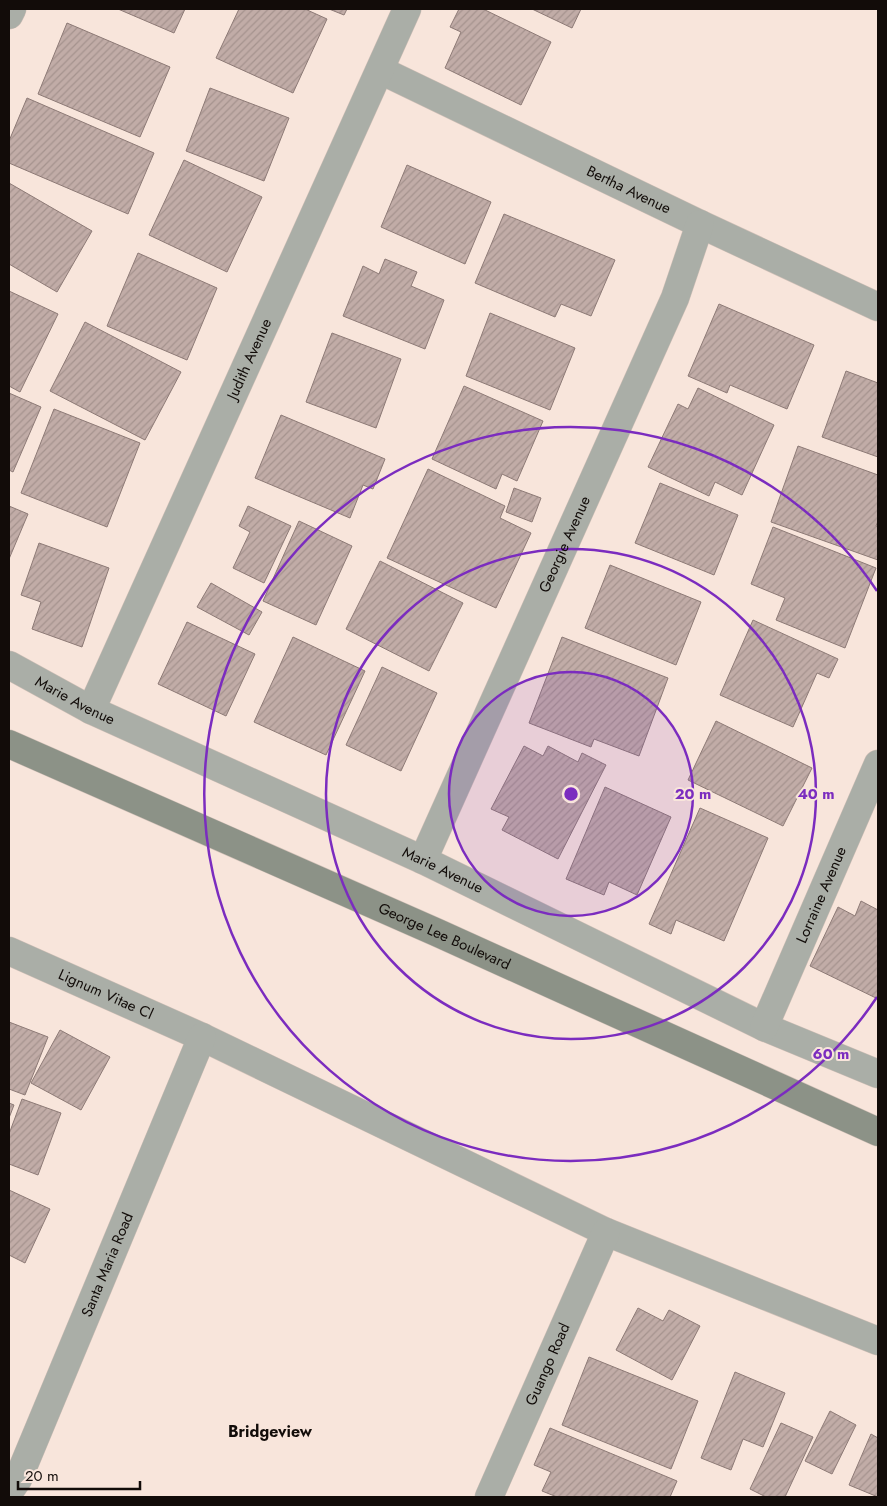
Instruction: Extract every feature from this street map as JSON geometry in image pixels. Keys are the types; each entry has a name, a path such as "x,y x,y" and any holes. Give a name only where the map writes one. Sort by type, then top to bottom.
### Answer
{"main road":[{"name":"George Lee Boulevard","path":"9,744 438,933 878,1132"}],"street":[{"path":"9,15 12,9"},
{"name":"Judith Avenue","path":"91,710 407,9"},
{"name":"Bertha Avenue","path":"380,70 700,224 878,307"},
{"name":"Georgie Avenue","path":"423,860 675,298 700,224"},
{"name":"Marie Avenue","path":"9,665 91,710 423,860 764,1027 878,1074"},
{"name":"Lorraine Avenue","path":"764,1027 878,764"},
{"name":"Lignum Vitae Cl","path":"9,951 202,1037 606,1232 878,1341"},
{"name":"Santa Maria Road","path":"9,1492 18,1479 202,1037"},
{"name":"Guango Road","path":"489,1497 606,1232"}],"building":[{"path":"118,9 185,9 174,33"},
{"path":"239,9 305,9 327,19 293,93 216,58"},
{"path":"329,9 347,9 344,15"},
{"path":"459,9 483,9 551,42 521,105 445,68 461,32 450,27"},
{"path":"532,9 581,9 572,28"},
{"path":"67,23 170,67 140,137 38,94"},
{"path":"210,88 289,118 264,181 186,151"},
{"path":"27,98 154,153 128,214 9,163 9,141"},
{"path":"184,160 262,197 227,272 149,235"},
{"path":"407,165 491,202 465,264 381,227"},
{"path":"9,183 92,231 57,292 9,264"},
{"path":"504,214 615,260 591,316 561,304 555,317 475,283"},
{"path":"138,253 217,288 187,360 107,326"},
{"path":"385,259 417,272 411,286 444,300 425,349 343,316 363,266 379,274"},
{"path":"9,291 58,314 20,392 9,386"},
{"path":"719,304 814,345 787,409 730,385 727,393 688,376"},
{"path":"490,313 575,348 550,410 466,376"},
{"path":"85,322 181,372 145,440 50,391"},
{"path":"332,333 401,359 376,428 306,402"},
{"path":"846,371 878,383 878,457 822,437"},
{"path":"464,386 543,421 517,481 502,474 496,489 432,459"},
{"path":"698,388 774,425 742,495 715,482 709,496 648,467 678,404 688,409"},
{"path":"9,393 41,407 13,472 9,470"},
{"path":"54,409 140,443 107,527 21,493"},
{"path":"281,415 385,459 373,489 363,485 350,518 255,478"},
{"path":"798,446 878,475 878,521 876,526 878,527 878,560 771,522"},
{"path":"428,469 505,506 500,518 531,533 496,608 387,558"},
{"path":"660,483 738,515 714,575 635,543"},
{"path":"514,488 541,498 532,522 506,512"},
{"path":"9,506 28,514 9,559"},
{"path":"248,506 291,526 264,583 233,568 250,532 239,526"},
{"path":"299,521 352,546 316,625 263,601"},
{"path":"773,527 876,568 845,648 776,620 785,598 751,584"},
{"path":"39,543 109,568 82,647 32,629 41,602 21,595"},
{"path":"380,561 463,603 429,671 346,629"},
{"path":"610,565 701,602 676,665 585,628"},
{"path":"211,583 262,612 249,635 197,607"},
{"path":"753,620 838,659 829,678 817,673 793,727 720,695"},
{"path":"187,622 255,654 226,716 158,684"},
{"path":"293,637 365,671 326,755 254,722"},
{"path":"562,637 668,678 639,756 594,739 591,747 529,723"},
{"path":"382,667 437,693 401,771 346,745"},
{"path":"716,721 812,768 783,826 688,780"},
{"path":"524,746 543,756 548,746 578,762 582,753 606,765 558,859 502,830 509,817 491,809"},
{"path":"605,787 671,817 637,895 609,882 604,895 566,879"},
{"path":"700,808 768,838 724,941 676,920 671,934 649,924"},
{"path":"861,901 878,910 878,999 810,966 838,907 855,916"},
{"path":"9,1022 48,1037 25,1095 9,1089"},
{"path":"60,1030 110,1057 81,1110 31,1083"},
{"path":"22,1099 61,1113 38,1175 9,1164 9,1134"},
{"path":"9,1103 14,1105 9,1118"},
{"path":"9,1190 50,1209 25,1263 9,1255"},
{"path":"638,1308 663,1321 669,1310 700,1326 672,1380 616,1350"},
{"path":"589,1357 698,1401 671,1469 562,1425"},
{"path":"735,1372 785,1393 763,1447 743,1439 731,1470 701,1458"},
{"path":"830,1411 856,1425 832,1474 805,1461"},
{"path":"781,1423 813,1437 785,1497 766,1497 750,1489"},
{"path":"550,1428 677,1481 670,1497 557,1497 542,1491 551,1472 534,1465"},
{"path":"871,1434 878,1438 878,1497 849,1485"}],"district":[{"name":"Bridgeview","path":"270,1431"}]}
